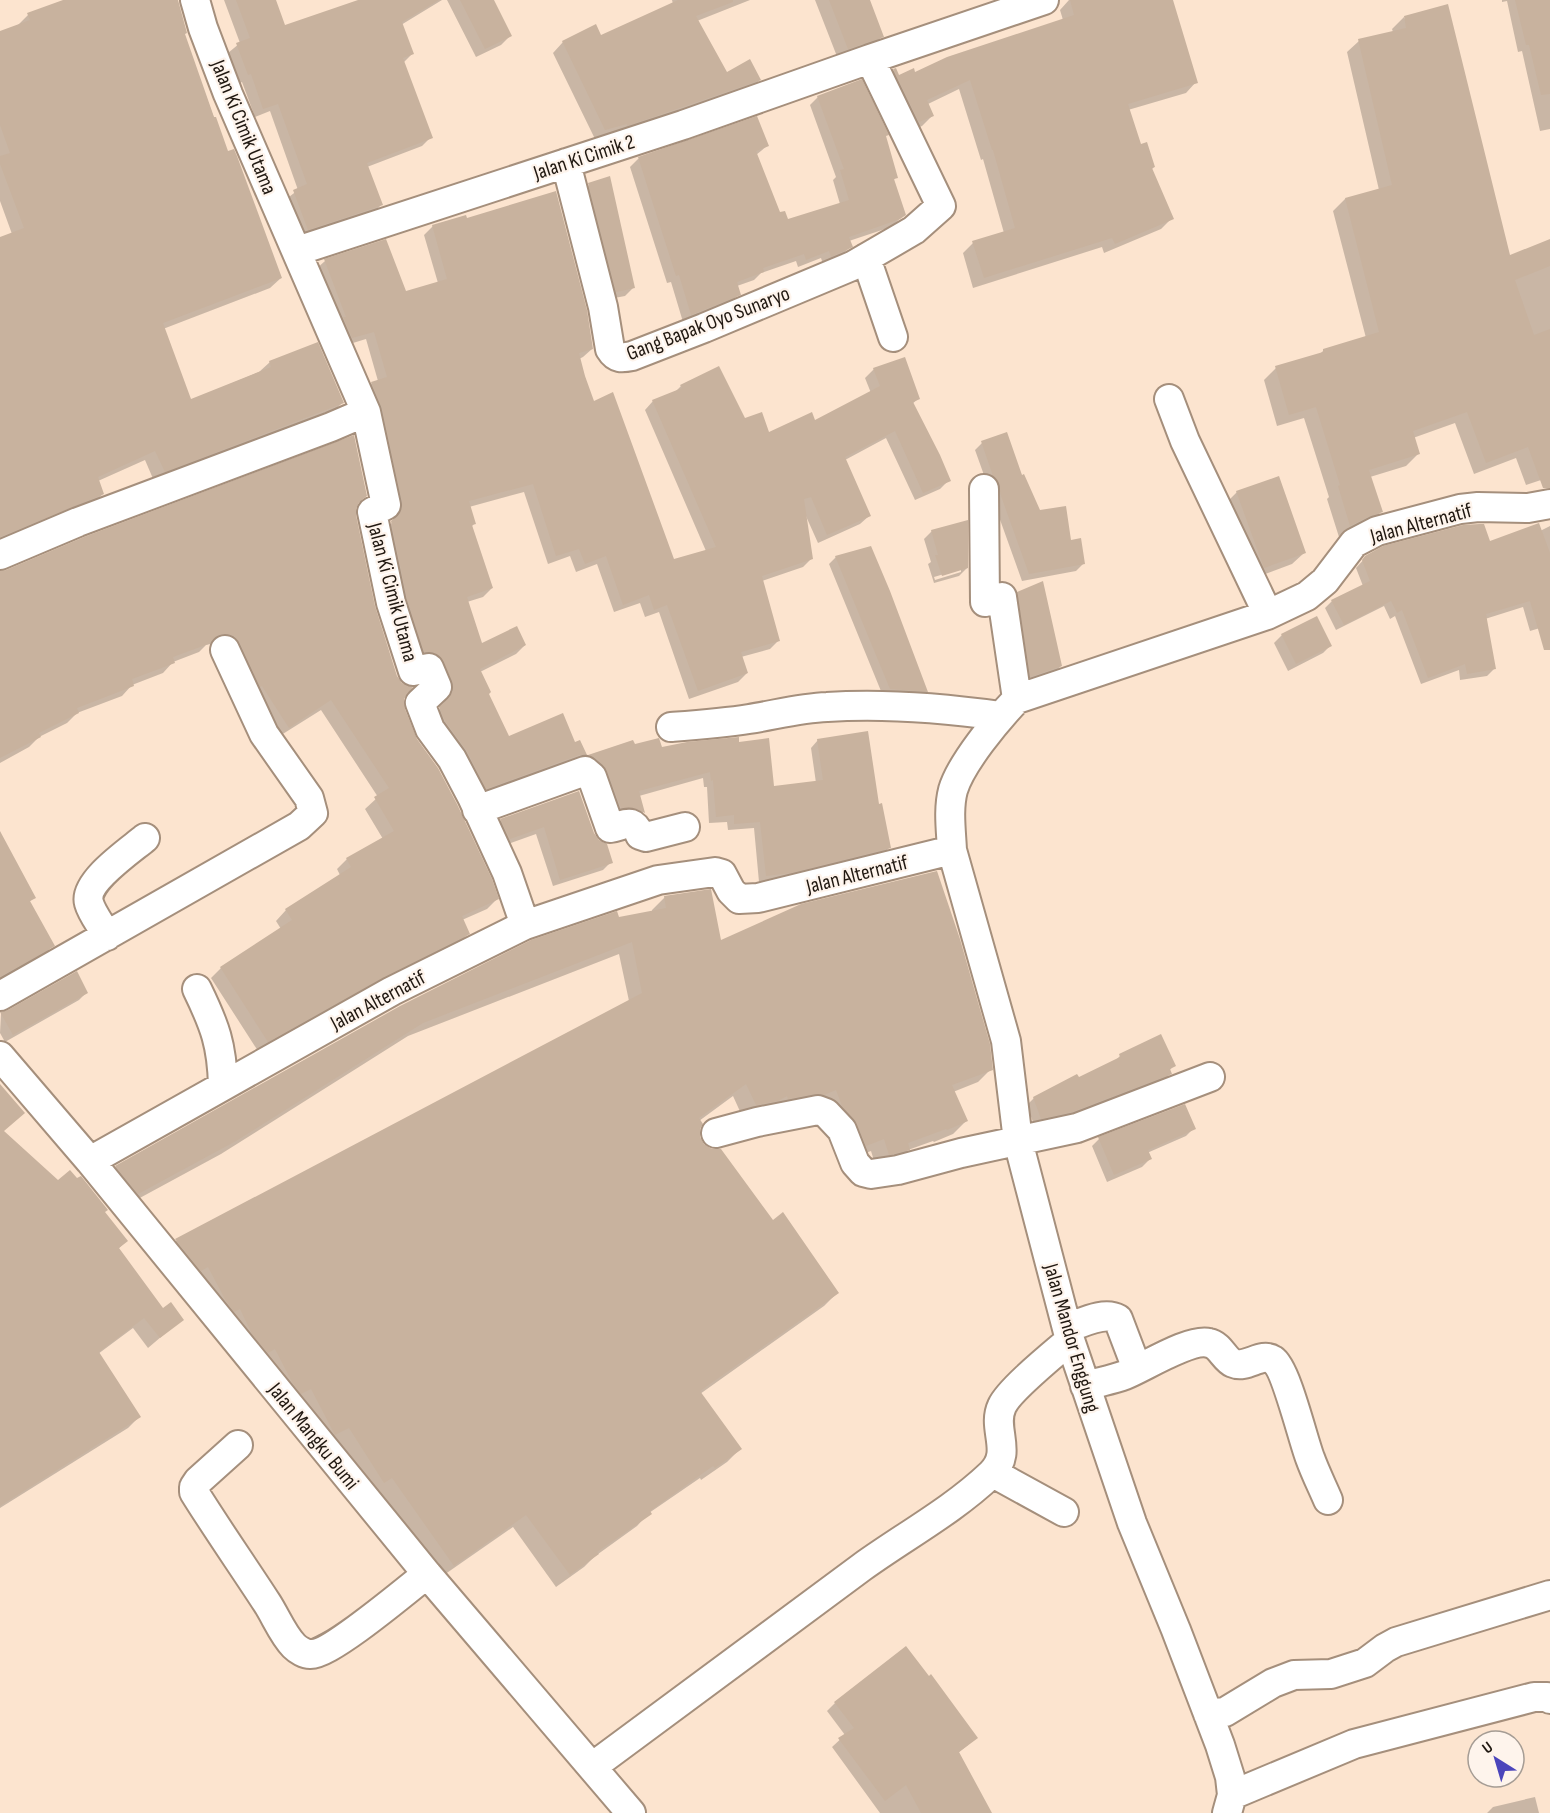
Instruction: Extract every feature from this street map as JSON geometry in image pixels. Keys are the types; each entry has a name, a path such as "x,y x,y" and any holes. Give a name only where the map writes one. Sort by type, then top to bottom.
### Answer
{"street":[{"name":"Jalan Ki Cimik Utama","path":"195,0 228,94 366,412 386,505 372,512 391,603 413,671 429,669 437,687 420,704 430,729 452,759 507,873 525,925"},
{"name":"Jalan Ki Cimik 2","path":"297,251 694,121 1044,0"},
{"name":"Gang Bapak Oyo Sunaryo","path":"566,163 603,307 610,349 620,358 632,356 852,266 914,230 938,209 941,205 870,59"},
{"path":"866,258 893,337"},
{"path":"1169,399 1185,441 1267,615"},
{"path":"0,555 78,522 366,412"},
{"path":"952,850 950,817 953,791 960,772 1009,708 1002,597 985,602 984,489"},
{"name":"Jalan Alternatif","path":"1009,708 1267,615 1307,596 1325,581 1354,543 1377,531 1460,509 1528,508 1550,504"},
{"path":"0,996 299,826 313,813 309,798 264,734 225,650"},
{"path":"671,727 749,719 824,707 880,704 950,709 1009,708"},
{"path":"477,810 585,771 592,777 610,828 631,823 640,835 646,837 685,827"},
{"path":"107,936 89,903 89,893 103,874 145,838"},
{"name":"Jalan Alternatif","path":"90,1161 392,991 525,925 658,880 716,872 722,874 731,891 739,899 758,898 952,850"},
{"name":"Jalan Mandor Enggung","path":"952,850 1006,1041 1018,1141 1069,1334 1132,1523 1176,1630 1230,1777 1230,1804"},
{"path":"197,988 213,1021 222,1057 223,1086"},
{"name":"Jalan Mangku Bumi","path":"0,1056 90,1161 427,1574 631,1813"},
{"path":"716,1133 818,1110 826,1113 842,1130 855,1163 863,1172 871,1174 898,1170 1077,1128 1210,1077"},
{"path":"592,1767 850,1576 946,1510 993,1473 1000,1462 1003,1443 998,1416 1003,1403 1069,1334 1102,1316 1112,1316 1118,1319 1137,1369"},
{"path":"1085,1386 1121,1376 1188,1345 1203,1341 1213,1343 1233,1363 1245,1364 1263,1358 1272,1359 1277,1363 1288,1388 1310,1459 1328,1500"},
{"path":"238,1445 198,1481 194,1491 293,1645 300,1651 316,1654 330,1647 427,1574"},
{"path":"993,1473 1064,1512"},
{"path":"1208,1714 1224,1712 1273,1683 1294,1675 1331,1674 1365,1663 1396,1642 1550,1595"},
{"path":"1230,1804 1354,1744 1534,1697 1550,1699"}],"building":[{"path":"63,0 178,0 187,33 185,34 214,117 216,117 228,151 234,149 237,156 282,278 163,323 191,399 271,367 269,361 318,342 344,403 165,472 155,451 98,477 104,494 0,537 0,237 24,228 0,164 0,156 10,153 0,125 0,31 30,20 27,13"},
{"path":"236,0 276,0 285,25 358,0 439,0 402,22 414,54 403,58 433,138 367,163 383,205 308,230 293,190 307,184 278,104 263,109 251,74 248,75 236,43 250,38"},
{"path":"460,0 494,0 512,36 485,49"},
{"path":"678,0 733,0 733,2 696,16 727,72 750,59 761,80 627,126 627,124 605,130 562,41 596,24 601,35"},
{"path":"829,0 870,0 884,37 848,49"},
{"path":"1070,0 1173,0 1198,83 1128,104 1141,144 1147,142 1155,167 1152,168 1174,219 1115,244 1112,238 984,278 972,241 1015,228 970,80 927,100 934,116 919,122 893,69 896,68 899,75 914,68 915,72 947,57 1074,15"},
{"path":"1515,0 1550,0 1550,94 1541,95"},
{"path":"1448,4 1510,255 1550,239 1550,266 1515,280 1534,335 1550,329 1550,488 1543,488 1528,447 1486,463 1467,412 1413,431 1420,454 1369,470 1383,512 1350,526 1316,407 1289,415 1275,366 1379,332 1345,198 1392,185 1358,39 1406,28 1404,16"},
{"path":"862,79 889,135 886,136 898,178 894,179 906,215 849,237 853,247 831,257 829,251 806,260 804,254 763,268 764,272 737,282 741,295 691,315 679,275 676,276 638,157 757,116 769,146 756,151 780,212 785,211 788,219 849,200 840,170 844,169 817,96"},
{"path":"610,176 635,288 616,292 588,183"},
{"path":"556,191 587,310 593,349 579,353 585,376 594,401 613,392 674,559 716,547 652,400 682,388 680,385 719,366 745,418 762,412 769,432 812,412 815,420 880,386 873,368 905,357 920,399 913,402 951,481 923,493 895,431 845,457 871,516 827,535 811,497 804,499 813,559 762,576 780,641 741,652 748,673 698,691 667,605 654,610 649,595 623,605 606,556 585,564 579,549 556,556 533,484 469,501 476,524 472,525 493,588 467,597 482,643 517,626 526,645 480,669 491,692 489,694 509,736 563,713 575,742 580,740 587,755 579,755 486,789 467,751 445,721 439,707 453,691 452,681 440,656 433,652 424,652 407,599 391,521 399,515 402,502 382,408 371,382 387,377 374,332 352,338 324,259 386,239 406,291 447,279 432,225 466,215 467,218"},
{"path":"1007,432 1022,475 1024,474 1040,510 1066,506 1071,540 1081,538 1085,564 1029,574 1001,496 998,481 993,476 981,441"},
{"path":"354,435 367,496 359,502 356,515 375,606 397,676 402,683 413,687 404,699 405,709 417,739 438,768 457,804 499,899 462,916 470,934 384,977 268,1042 220,967 292,920 285,909 351,867 346,858 394,831 374,797 389,788 331,700 289,728 262,686 260,687 240,643 234,636 226,634 218,635 211,643 173,657 175,663 132,679 134,686 77,708 79,713 39,733 41,737 0,758 0,571"},
{"path":"1279,476 1306,553 1264,568 1236,491"},
{"path":"968,520 968,568 942,576 935,555 938,555 931,530"},
{"path":"1539,523 1550,553 1550,650 1544,650 1530,601 1486,614 1496,669 1467,674 1465,664 1428,678 1402,610 1397,613 1391,601 1344,625 1331,600 1370,581 1362,560 1383,546 1463,525 1479,524 1484,524 1490,541"},
{"path":"871,546 928,692 890,689 835,556"},
{"path":"1043,581 1062,666 1030,677 1017,592"},
{"path":"1317,616 1332,646 1296,664 1281,634"},
{"path":"868,731 879,804 882,803 891,848 791,873 766,876 760,822 734,824 734,815 716,817 713,780 711,781 710,772 639,791 645,813 633,808 621,808 607,771 596,758 588,755 633,740 635,744 659,738 662,747 739,737 739,742 769,738 774,786 823,780 817,739"},
{"path":"579,791 594,833 599,840 607,844 613,863 560,880 544,827 510,839 500,819"},
{"path":"0,831 36,898 30,901 55,946 0,977"},
{"path":"937,871 960,939 990,1044 993,1070 952,1085 968,1121 908,1143 910,1150 889,1155 884,1139 866,1146 857,1124 842,1106 836,1090 824,1095 815,1094 788,1099 787,1096 778,1101 756,1105 746,1084 699,1118 703,1124 700,1137 704,1144 712,1149 721,1149 773,1220 783,1212 839,1293 700,1391 742,1449 715,1468 713,1466 650,1511 652,1514 597,1552 599,1554 570,1575 526,1515 454,1566 392,1478 384,1483 349,1428 335,1435 311,1389 301,1394 275,1349 268,1353 252,1334 240,1309 234,1312 226,1301 208,1267 201,1271 175,1239 642,993 632,942 423,1023 236,1141 138,1194 115,1166 400,1006 531,940 617,911 619,917 666,908 664,896 711,889 721,940 801,904"},
{"path":"77,971 88,993 13,1035 0,1012 8,1010"},
{"path":"1161,1034 1176,1066 1170,1069 1172,1074 1072,1112 1041,1119 1033,1097 1077,1074 1079,1077 1120,1057 1119,1054"},
{"path":"0,1084 25,1113 4,1131 58,1180 70,1170 77,1178 81,1176 108,1210 105,1212 128,1241 119,1248 163,1308 171,1302 184,1320 160,1338 144,1318 99,1352 141,1417 0,1506"},
{"path":"1185,1104 1196,1129 1148,1150 1152,1159 1114,1175 1098,1137"},
{"path":"906,1646 929,1676 931,1674 978,1738 959,1752 992,1813 921,1813 906,1785 885,1801 838,1738 854,1728 834,1702"}]}
